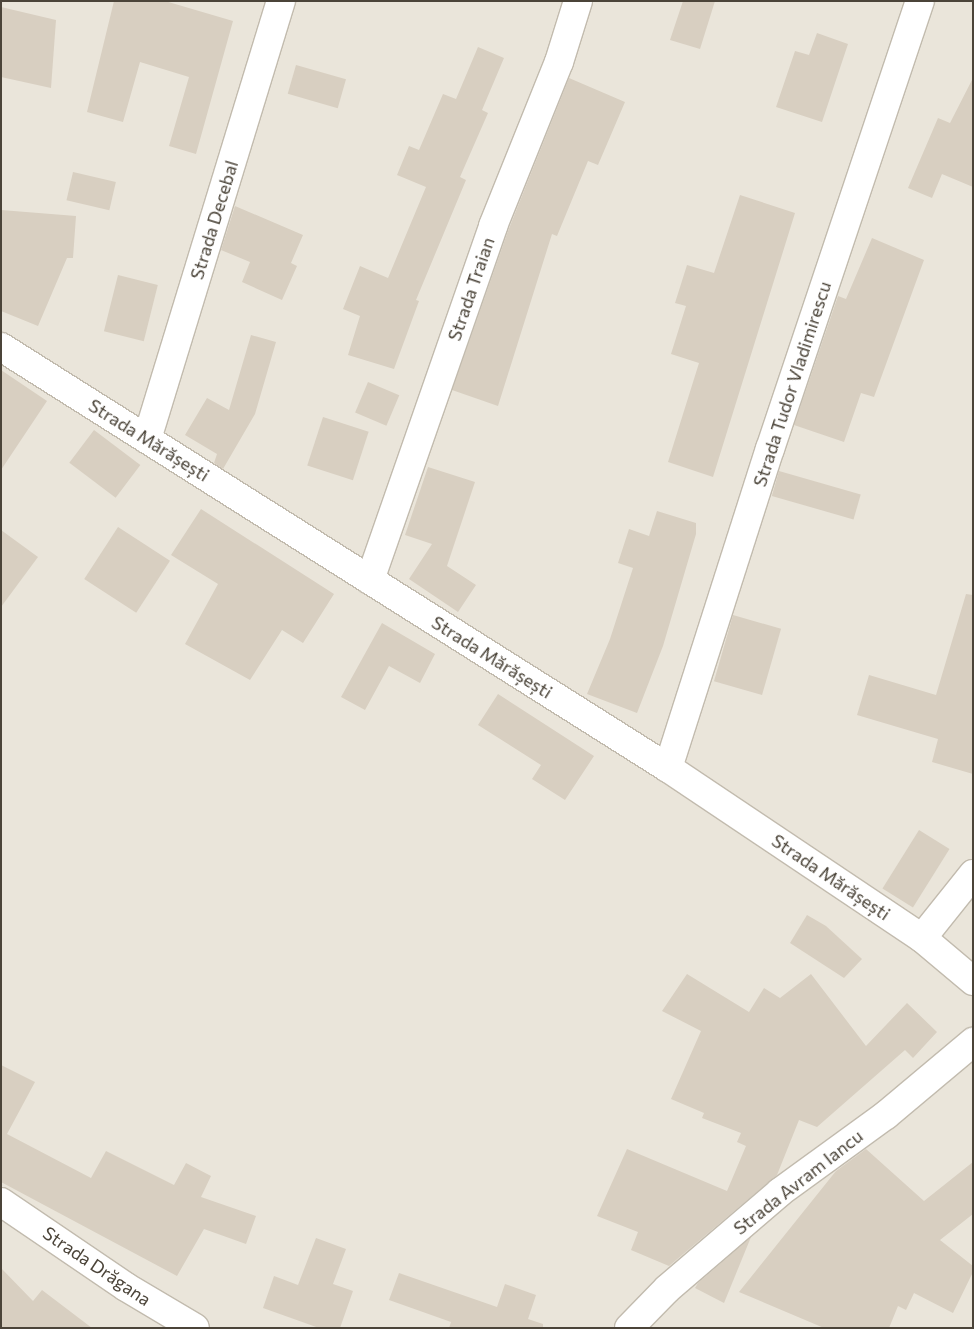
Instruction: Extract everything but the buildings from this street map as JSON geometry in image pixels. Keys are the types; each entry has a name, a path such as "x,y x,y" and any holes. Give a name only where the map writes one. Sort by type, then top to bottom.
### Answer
{"street":[{"name":"Strada Traian","path":"370,580 493,226 559,62 578,1"},
{"name":"Strada Tudor Vladimirescu","path":"668,768 770,449 920,1"},
{"name":"Strada Decebal","path":"147,439 273,3"},
{"name":"Strada Mărășești","path":"1,347 668,768 922,938 973,981"},
{"path":"922,938 973,874"},
{"name":"Strada Avram Iancu","path":"629,1328 666,1289 780,1192 886,1114 973,1042"},
{"name":"Strada Drăgana","path":"1,1202 126,1287 195,1328"}],"shaded area":[{"path":"1,1 973,1 973,1328 1,1328"}]}
